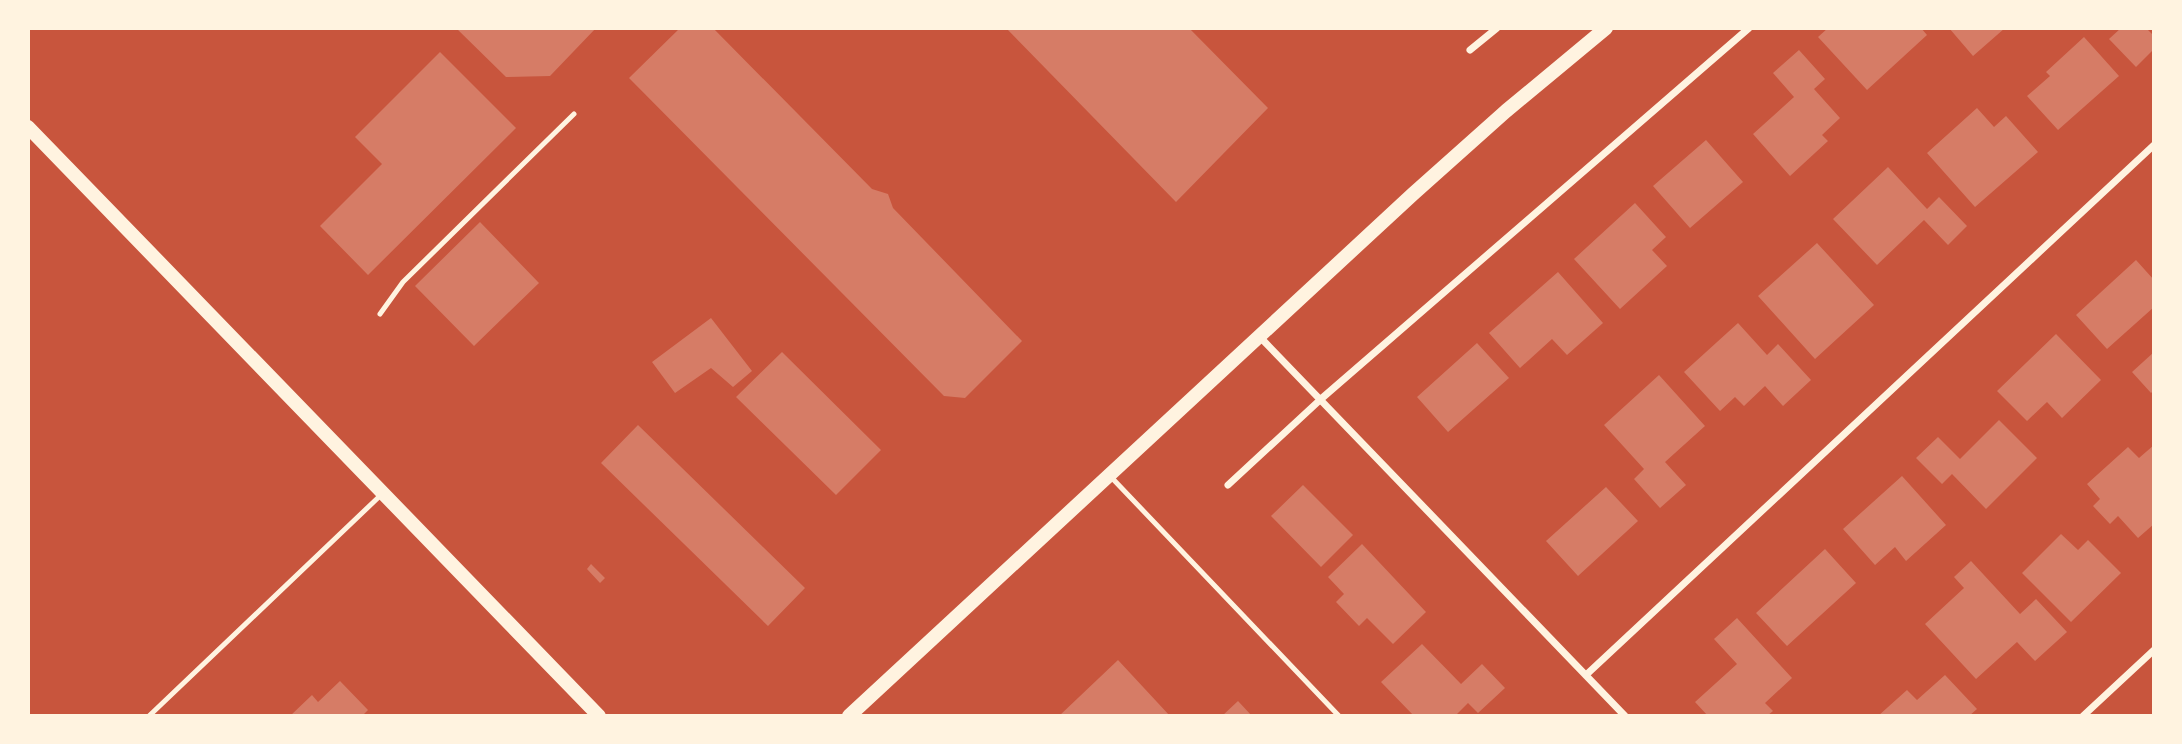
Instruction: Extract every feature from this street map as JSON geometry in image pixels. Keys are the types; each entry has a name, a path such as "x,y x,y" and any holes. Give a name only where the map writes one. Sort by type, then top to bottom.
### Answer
{"main road":[{"path":"849,716 1506,111 1605,28"},
{"path":"28,127 599,716"}],"street":[{"path":"1470,50 1497,28"},
{"path":"1228,485 1321,399 1749,28"},
{"path":"1586,675 2154,145"},
{"path":"1259,336 1625,716"},
{"path":"2083,716 2154,650"}],"lane":[{"path":"380,314 403,282 574,114"},
{"path":"1109,475 1339,716"},
{"path":"149,716 383,494"}],"building":[{"path":"456,28 596,28 550,76 506,77"},
{"path":"680,28 713,28 872,189 888,194 893,208 1022,341 965,398 944,396 629,78"},
{"path":"1006,28 1189,28 1268,108 1176,202"},
{"path":"1828,28 1921,28 1927,35 1867,90 1818,37"},
{"path":"1949,28 2005,28 1973,56"},
{"path":"2121,28 2146,28 2154,36 2154,49 2136,67 2109,39"},
{"path":"2084,37 2119,76 2058,130 2027,96 2050,76 2046,72"},
{"path":"1799,50 1825,79 1814,89 1840,118 1822,135 1828,141 1790,176 1753,134 1794,97 1773,73"},
{"path":"440,52 516,128 368,275 320,226 382,164 355,137"},
{"path":"1977,108 1994,127 2006,116 2038,152 1975,207 1927,153"},
{"path":"1706,140 1743,182 1690,228 1653,186"},
{"path":"1888,167 1927,209 1939,197 1967,226 1948,245 1924,220 1877,265 1833,219"},
{"path":"1635,203 1666,237 1652,250 1667,266 1620,309 1574,259"},
{"path":"480,222 539,283 474,346 415,286"},
{"path":"1817,243 1874,305 1815,359 1758,296"},
{"path":"2136,260 2154,280 2154,307 2107,349 2076,315"},
{"path":"1558,272 1603,323 1567,355 1552,339 1520,368 1489,333"},
{"path":"711,318 752,371 733,387 711,368 675,393 652,362"},
{"path":"1738,323 1767,355 1778,344 1811,380 1783,406 1765,386 1744,406 1735,397 1720,411 1684,372"},
{"path":"2056,334 2101,380 2062,418 2047,402 2027,421 1997,391"},
{"path":"1477,343 1509,378 1448,432 1417,397"},
{"path":"782,352 881,450 836,495 736,397"},
{"path":"2154,352 2154,390 2151,393 2132,372"},
{"path":"1659,375 1705,426 1665,462 1686,485 1660,508 1634,479 1644,469 1604,425"},
{"path":"1999,420 2037,458 1986,509 1952,474 1942,484 1916,458 1938,437 1960,459"},
{"path":"638,425 805,588 768,626 601,463"},
{"path":"2154,445 2154,524 2138,538 2118,516 2110,524 2093,506 2100,499 2087,484 2128,447 2139,458"},
{"path":"1902,476 1946,525 1906,561 1895,547 1875,565 1843,529"},
{"path":"1303,485 1353,535 1321,567 1271,516"},
{"path":"1606,487 1638,521 1578,576 1546,541"},
{"path":"2061,534 2078,550 2088,540 2121,573 2071,622 2022,573"},
{"path":"1362,544 1426,612 1393,644 1367,618 1359,626 1336,602 1344,594 1328,577"},
{"path":"1825,549 1856,583 1787,646 1756,613"},
{"path":"1971,561 2020,614 2036,599 2067,632 2035,661 2017,642 1976,679 1925,624 1964,588 1954,577"},
{"path":"591,564 605,578 600,583 587,569"},
{"path":"1737,618 1792,678 1765,703 1773,711 1767,716 1708,716 1695,702 1737,664 1714,639"},
{"path":"1422,644 1461,684 1482,664 1505,688 1478,713 1468,703 1455,716 1414,716 1381,682"},
{"path":"1118,660 1170,716 1059,716"},
{"path":"1945,675 1977,709 1969,716 1878,716 1907,690 1917,700"},
{"path":"340,681 368,710 362,716 290,716 312,695 318,702"},
{"path":"1238,701 1252,716 1222,716"}]}
